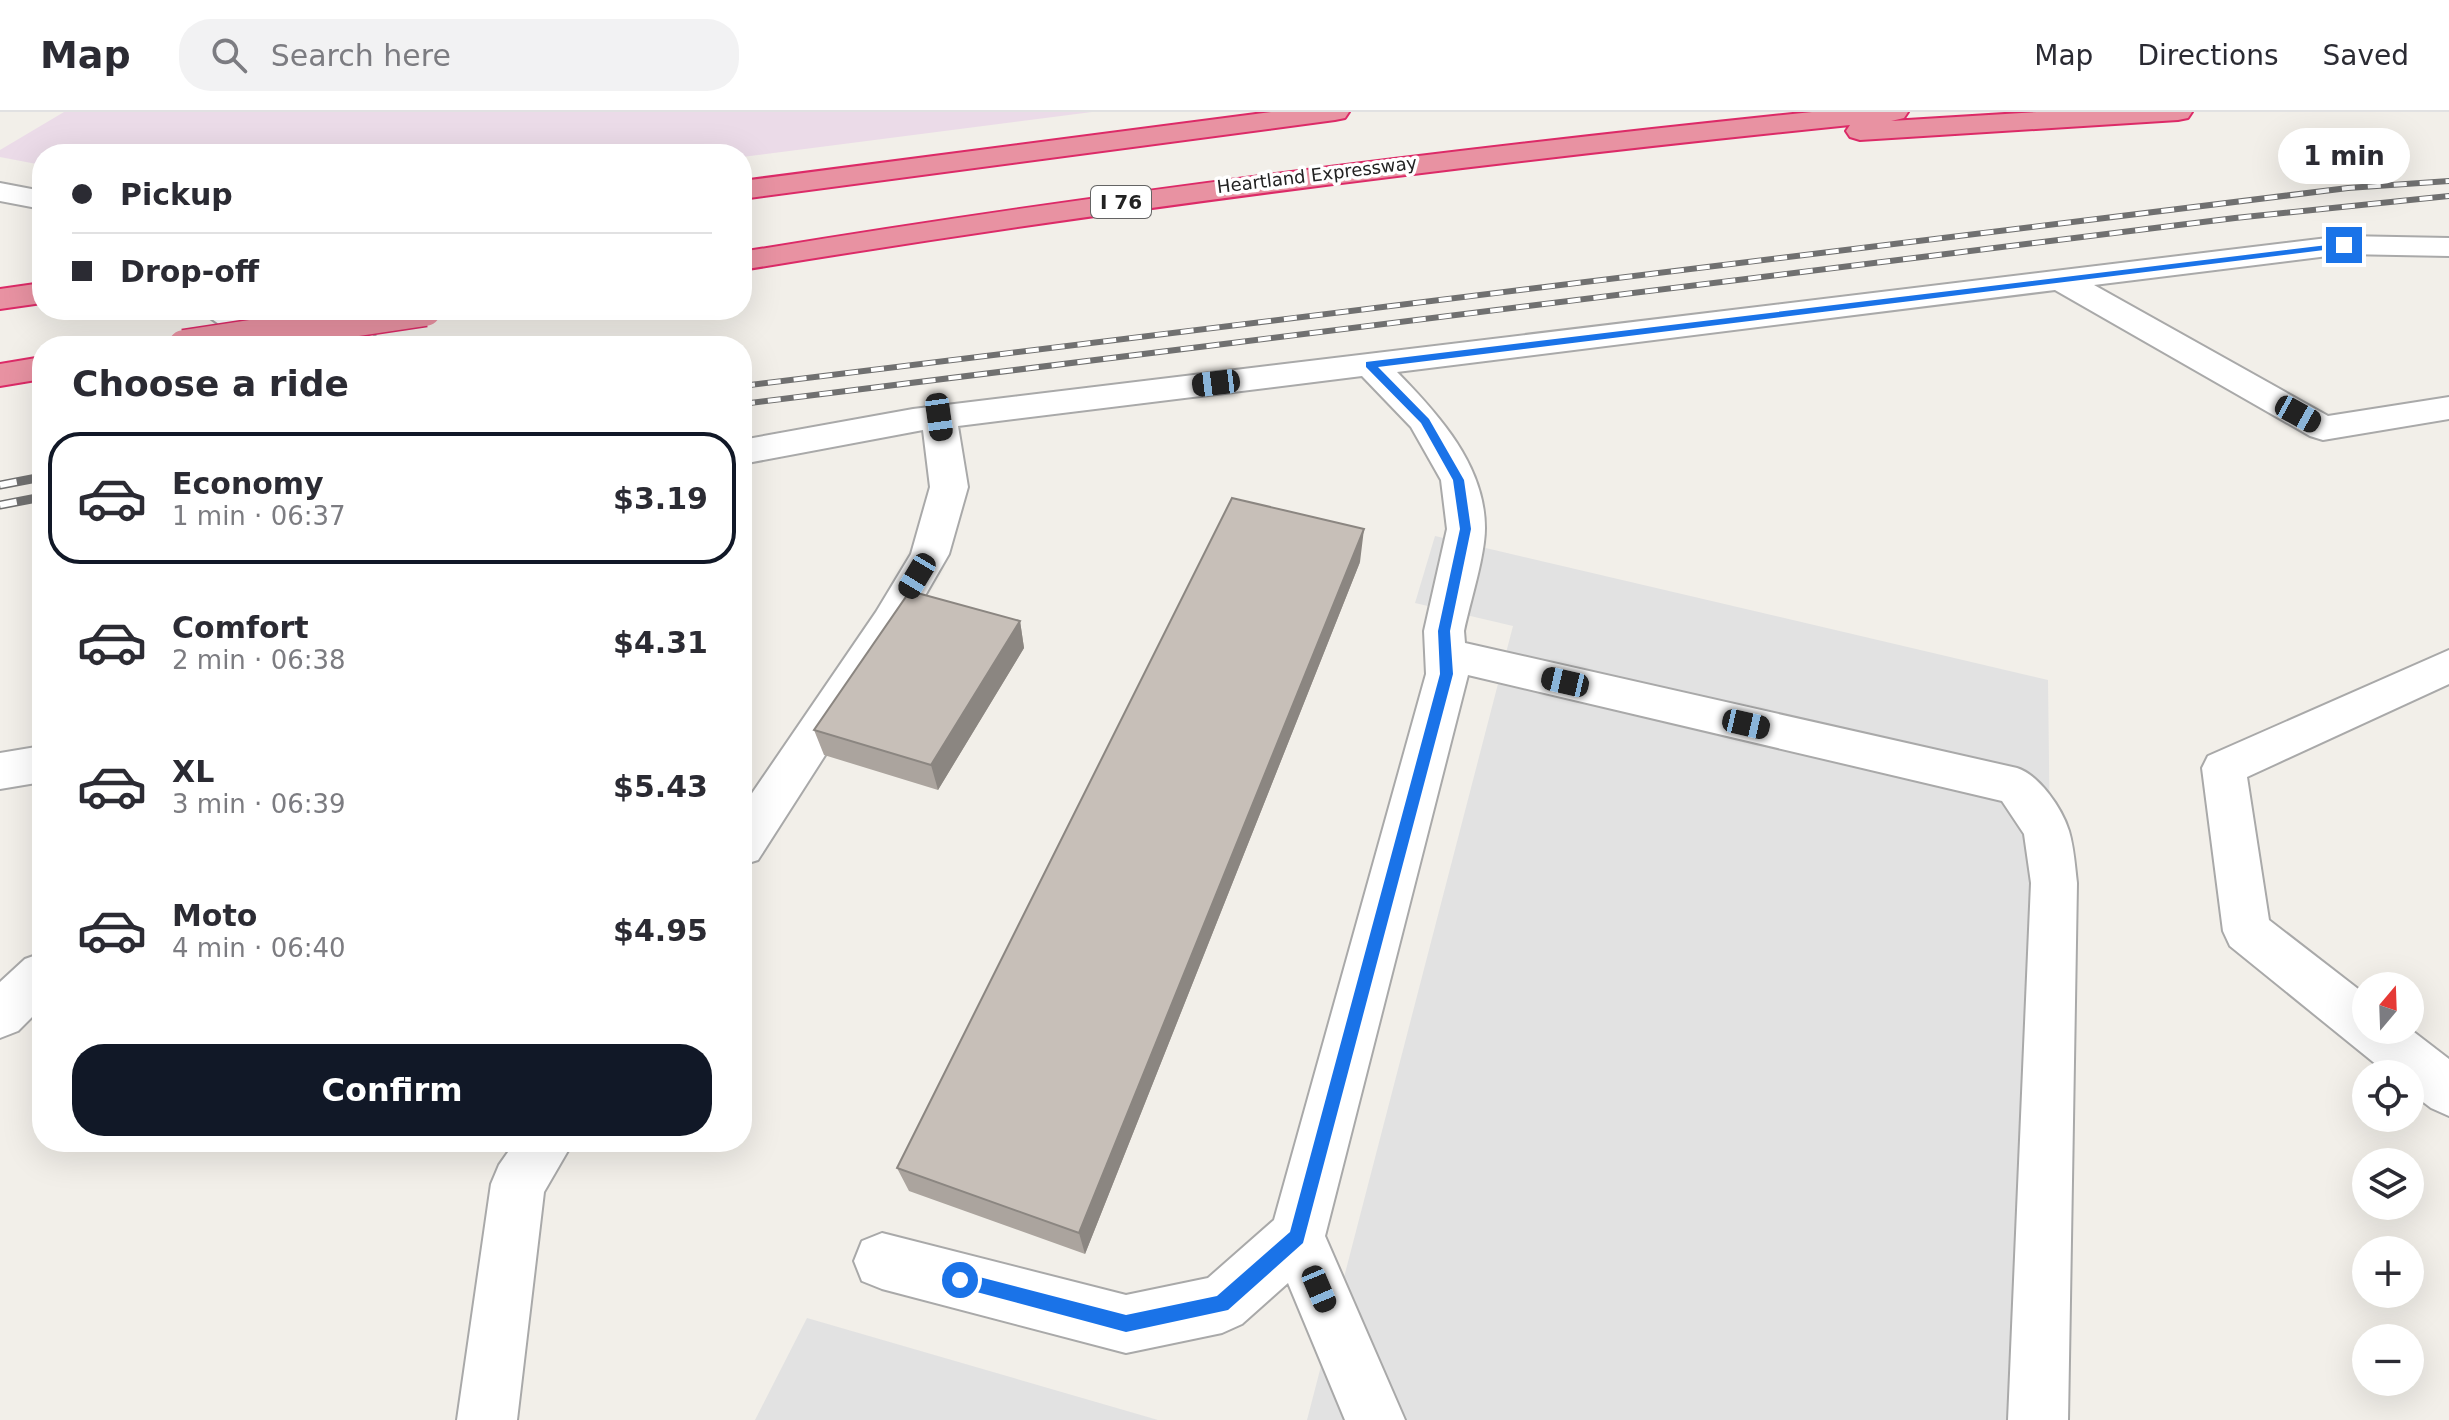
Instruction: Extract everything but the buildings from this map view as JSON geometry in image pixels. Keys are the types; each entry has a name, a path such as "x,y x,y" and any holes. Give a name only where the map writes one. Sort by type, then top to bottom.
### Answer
{"highway":[{"path":"1148,135 1278,112"},
{"path":"752,189 1335,112"},
{"name":"Heartland Expressway","path":"752,259 954,225 1300,176 1894,112"},
{"path":"1502,152 2178,112"},
{"path":"0,299 32,294"},
{"path":"251,336 358,320"},
{"path":"0,375 32,370"}],"street":[{"path":"0,192 32,198"},
{"path":"752,450 939,417 2344,245 2449,247"},
{"path":"2061,280 2323,428 2449,408"},
{"path":"235,320 258,336"},
{"path":"328,320 352,336"},
{"path":"882,1261 1126,1324 1222,1304 1297,1237 1447,674 1444,631 1466,529 1459,480 1425,421 1370,364"},
{"path":"752,831 890,622 930,554 949,487 939,417"},
{"path":"1445,654 2017,786 2046,830 2054,883 2038,1420"},
{"path":"2352,1014 2247,931 2224,768 2449,666"},
{"path":"0,771 32,766"},
{"path":"0,1015 32,985"},
{"path":"2390,1044 2449,1091"},
{"path":"487,1420 518,1184 539,1152"},
{"path":"1297,1237 1375,1420"}],"shaded area":[{"path":"64,112 1092,112 752,156 752,144 32,144 32,163 0,157 0,150"},
{"path":"1435,536 2048,680 2057,1420 1307,1420 1513,626 1415,603"},
{"path":"807,1318 1158,1420 755,1420"}],"railway":[{"path":"752,385 2348,188 2449,181"},
{"path":"752,403 2235,218 2449,196"},
{"path":"0,485 32,479"},
{"path":"0,505 32,499"}],"route":[{"path":"960,1280 1126,1324 1222,1304 1297,1237 1447,674 1444,631 1466,529 1459,480 1425,421 1370,364 2344,245"}]}
